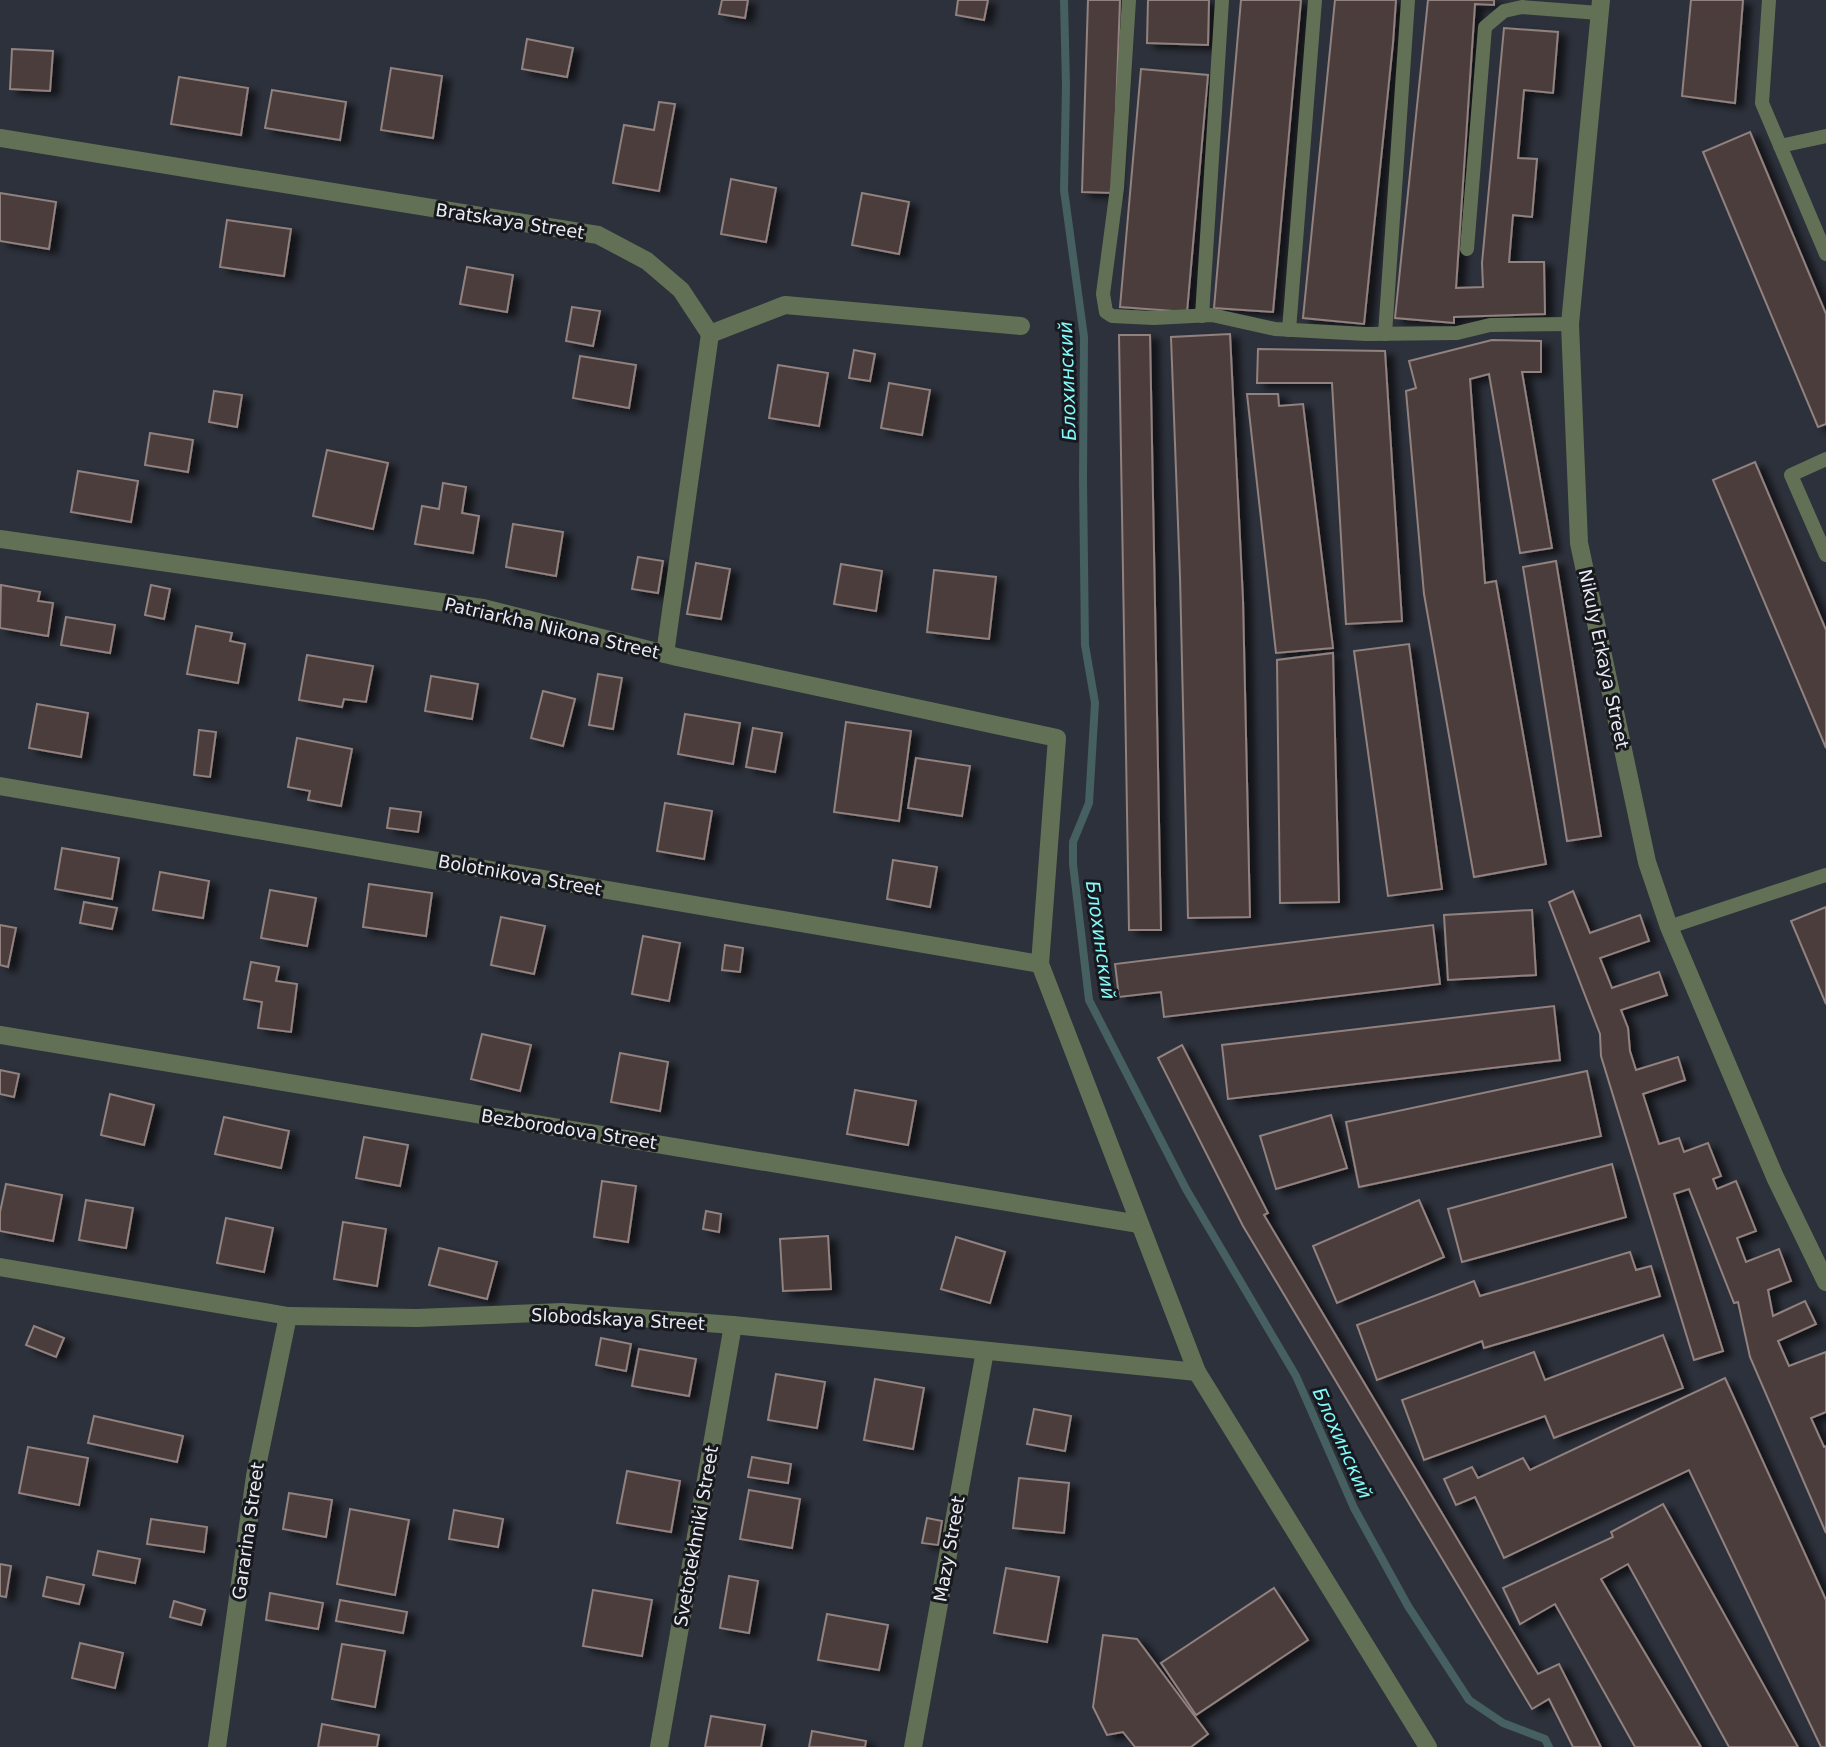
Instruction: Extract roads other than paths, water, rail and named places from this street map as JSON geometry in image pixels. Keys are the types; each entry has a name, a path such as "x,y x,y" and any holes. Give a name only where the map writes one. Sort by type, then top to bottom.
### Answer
{"street":[{"name":"Nikuly Erkaya Street","path":"1600,6 1570,324 1579,543 1647,862 1670,927 1775,1177 1826,1282"},
{"name":"Bratskaya Street","path":"0,138 598,235 647,261 681,290 710,334"},
{"path":"665,654 710,334 785,305 1021,326"},
{"name":"Patriarkha Nikona Street","path":"0,539 483,608 665,654 1057,737 1040,964"},
{"name":"Bolotnikova Street","path":"0,786 1040,964"},
{"path":"1040,964 1196,1372 1428,1747"},
{"name":"Bezborodova Street","path":"0,1035 1139,1224"},
{"name":"Slobodskaya Street","path":"0,1267 288,1316 417,1318 562,1312 733,1325 1196,1372"},
{"name":"Gararina Street","path":"217,1747 255,1476 288,1316"},
{"name":"Svetotekhniki Street","path":"659,1747 733,1325"},
{"name":"Mazy Street","path":"913,1747 985,1351"}],"lane":[{"path":"1129,0 1117,188 1103,295 1106,312 1112,316 1154,318 1212,315 1289,330 1385,334 1457,333 1490,325 1570,324"},
{"path":"1202,316 1222,0"},
{"path":"1289,330 1315,0"},
{"path":"1385,334 1408,0"},
{"path":"1769,0 1762,103 1826,254"},
{"path":"1467,249 1485,27 1504,5 1600,6"},
{"path":"1780,146 1826,136"},
{"path":"1826,459 1791,475 1826,555"},
{"path":"1670,927 1826,875"}],"waterway":[{"name":"Блохинский","path":"1064,0 1064,190 1084,337 1085,645 1095,703 1089,803 1073,842 1073,864 1089,1000 1186,1189 1296,1376 1354,1508 1408,1606 1469,1700 1503,1723 1545,1739 1549,1747"}]}
